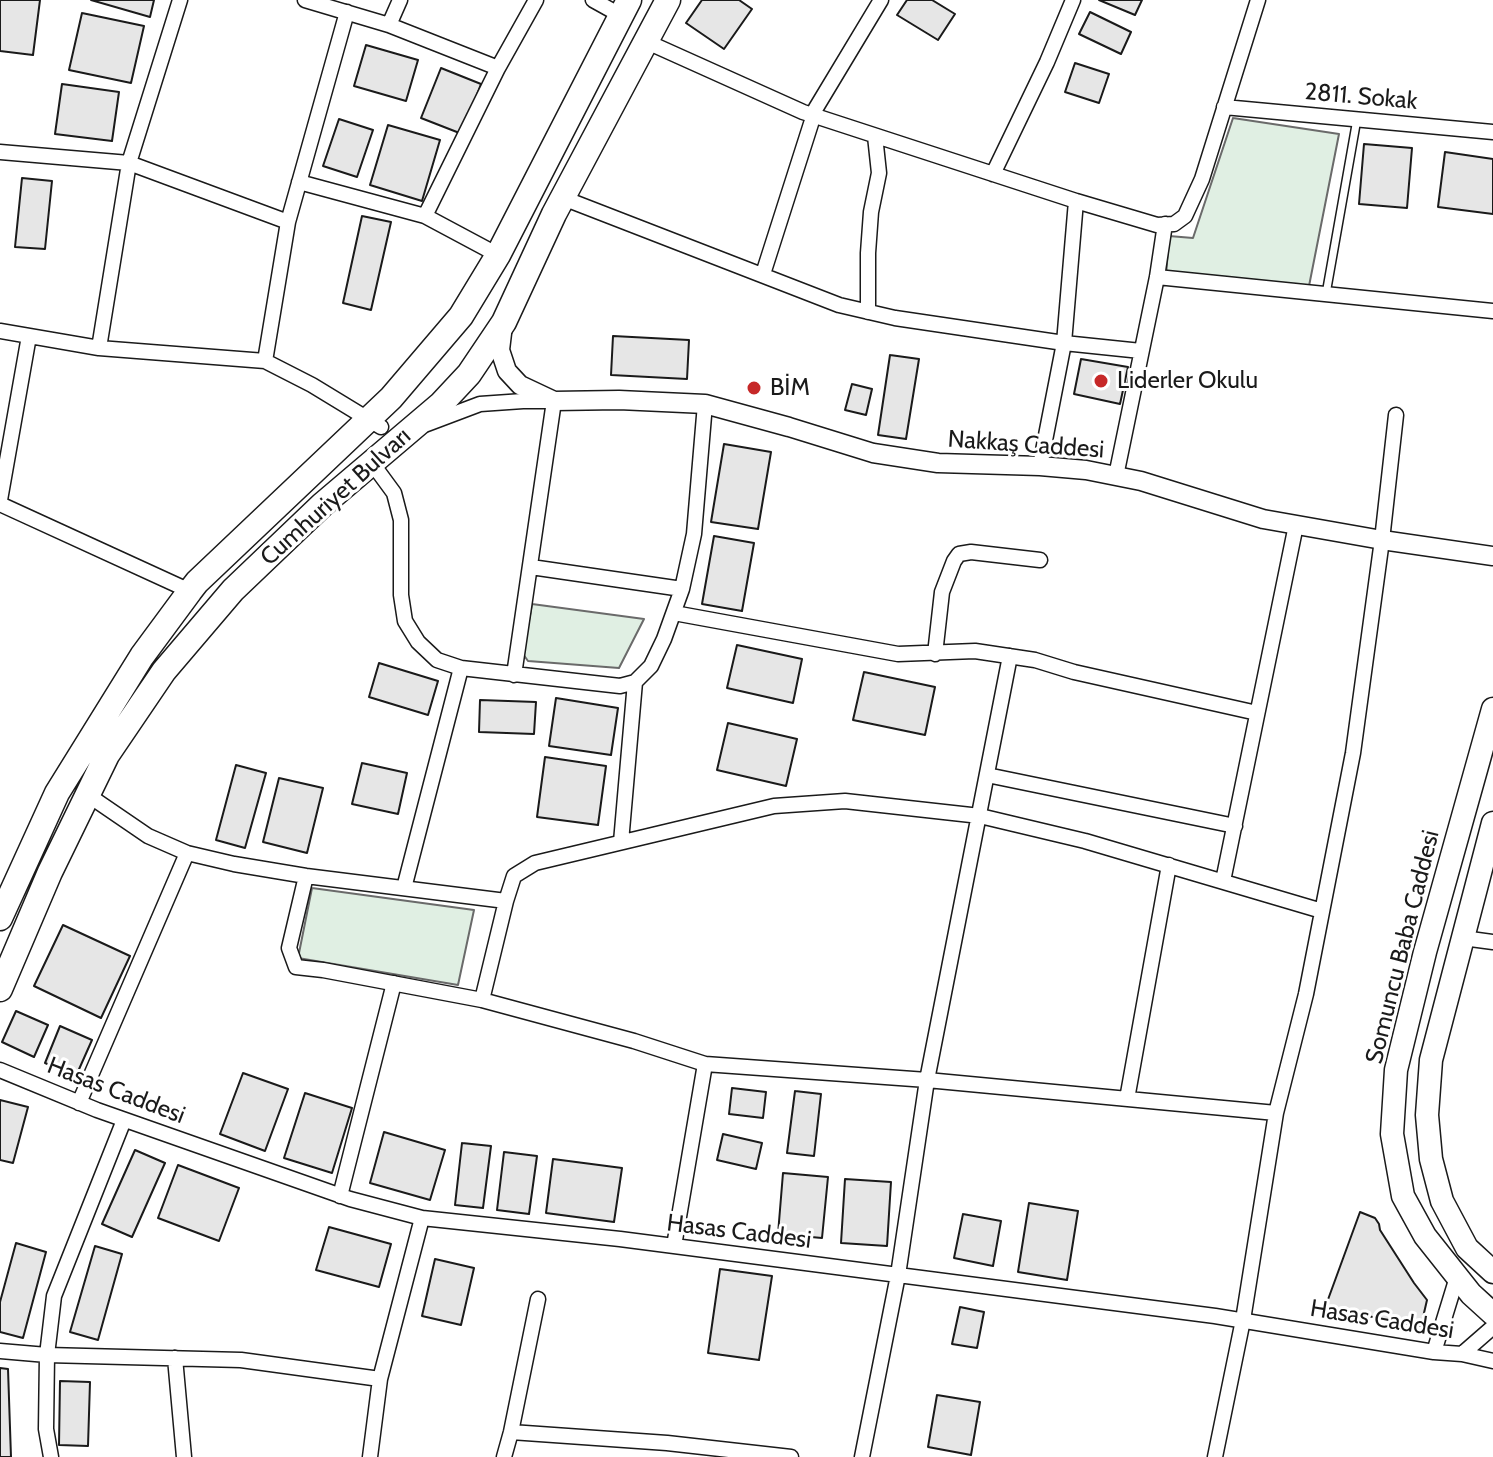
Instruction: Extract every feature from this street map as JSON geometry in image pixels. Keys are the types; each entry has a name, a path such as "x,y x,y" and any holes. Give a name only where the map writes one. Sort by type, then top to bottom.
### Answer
{"main road":[{"name":"Cumhuriyet Bulvarı","path":"3,904 57,793 142,656 197,582 391,429 441,404 469,374 504,322 563,198 668,0"},
{"name":"Cumhuriyet Bulvarı","path":"0,989 12,937 34,910 107,755 164,671 233,590 322,505 372,463 391,429 391,398 461,316 498,255 624,8"},
{"path":"448,332 466,327 481,336 482,344 476,363"},
{"name":"Somuncu Baba Caddesi","path":"1493,709 1425,952 1396,1070 1392,1134 1403,1196 1425,1236 1471,1294 1493,1314"},
{"path":"1493,823 1431,1060 1427,1115 1431,1159 1442,1201 1467,1248 1493,1272"},
{"path":"3,904 20,893 27,895 34,910"}],"street":[{"path":"99,348 129,163 180,0"},
{"path":"305,0 389,25 498,68"},
{"path":"389,25 400,0"},
{"path":"425,216 498,68 536,0"},
{"path":"593,0 624,8"},
{"path":"763,274 816,108 881,0"},
{"path":"993,174 1073,0"},
{"path":"645,41 813,115 1076,201 1157,225 1174,224 1185,216 1202,179 1258,0"},
{"path":"265,361 288,222 347,12"},
{"name":"2811. Sokak","path":"1224,107 1493,132"},
{"path":"868,312 871,212 879,173 875,136"},
{"path":"0,152 129,163 288,222"},
{"path":"299,182 425,216 498,255"},
{"path":"563,198 839,305 895,318 1141,351"},
{"path":"1040,466 1064,343 1076,201"},
{"path":"1116,476 1165,224"},
{"path":"1157,277 1493,311"},
{"path":"504,322 500,350 507,371 520,385 554,401"},
{"path":"0,331 99,348 265,361 391,429 480,404 554,401"},
{"path":"29,336 0,502 190,591"},
{"path":"514,675 554,401"},
{"name":"Nakkaş Caddesi","path":"554,401 705,404 873,453 938,463 1086,470 1141,481 1263,519 1493,556"},
{"path":"372,463 394,493 401,520 401,595 405,621 418,642 437,660 461,668 620,686 635,682 651,666 682,589 694,534 705,404"},
{"path":"1215,1457 1243,1320 1276,1113 1306,994 1353,753 1396,415"},
{"path":"1223,881 1296,525"},
{"path":"935,654 942,592 959,554 971,552 1040,560"},
{"path":"531,567 682,589"},
{"path":"674,613 898,654 975,651 1035,660 1074,672 1257,713"},
{"path":"862,1457 898,1275 927,1080 1010,656"},
{"path":"404,888 461,668"},
{"path":"621,842 635,682"},
{"path":"987,775 1235,826"},
{"path":"88,795 148,836 187,853 306,876 506,901"},
{"path":"482,1000 514,876 535,863 774,806 845,801 980,816 1085,841 1322,911"},
{"path":"79,1103 187,853"},
{"path":"1127,1099 1169,865"},
{"path":"306,876 289,948 296,967 482,1000 634,1041 705,1064 927,1080 1276,1113"},
{"path":"1463,938 1493,942"},
{"path":"340,1196 394,983"},
{"path":"674,1246 705,1064"},
{"name":"Hasas Caddesi","path":"0,1070 124,1120 340,1196 422,1218 674,1246 1243,1320 1493,1361"},
{"path":"51,1457 46,1429 47,1355 54,1296 124,1120"},
{"path":"370,1457 380,1379 422,1218"},
{"path":"1434,1352 1457,1277"},
{"path":"504,1457 538,1299"},
{"path":"1462,1354 1493,1327"},
{"path":"0,1351 241,1360 380,1379"},
{"path":"175,1358 184,1457"},
{"path":"511,1432 667,1443 791,1457"}],"lane":[{"path":"1326,294 1357,119"}],"green space":[{"path":"1233,118 1339,134 1309,286 1166,276 1169,236 1193,238"},
{"path":"532,604 644,619 619,668 528,661 523,654"},
{"path":"312,888 474,910 458,985 298,958"}],"building":[{"path":"0,0 40,0 33,55 0,51"},
{"path":"91,0 154,0 150,17"},
{"path":"702,0 739,0 752,9 724,49 686,23"},
{"path":"907,0 932,0 955,14 938,40 897,15"},
{"path":"1099,0 1142,0 1135,15"},
{"path":"1090,12 1131,32 1121,54 1079,34"},
{"path":"82,13 144,26 131,83 69,70"},
{"path":"366,45 418,60 406,101 354,86"},
{"path":"1075,63 1109,74 1099,103 1065,92"},
{"path":"441,68 481,84 462,134 421,118"},
{"path":"62,84 119,92 112,141 55,134"},
{"path":"339,119 373,130 357,177 323,166"},
{"path":"388,125 440,140 422,201 370,185"},
{"path":"1364,144 1412,148 1407,208 1359,204"},
{"path":"1445,152 1493,159 1493,214 1438,207"},
{"path":"22,178 52,181 45,249 15,247"},
{"path":"362,216 391,222 371,310 343,303"},
{"path":"613,336 689,340 687,379 611,375"},
{"path":"890,355 919,359 906,439 878,435"},
{"name":"Liderler Okulu","path":"1081,359 1128,367 1120,404 1074,394"},
{"path":"852,384 872,389 866,415 845,410"},
{"path":"724,444 771,452 758,529 711,522"},
{"path":"714,536 754,543 742,611 702,604"},
{"path":"737,645 802,659 793,703 727,688"},
{"path":"379,663 438,681 428,715 369,697"},
{"path":"864,672 935,687 925,735 853,720"},
{"path":"556,698 618,708 611,755 549,746"},
{"path":"480,700 536,702 534,734 479,732"},
{"path":"728,723 797,739 786,786 717,770"},
{"path":"545,757 606,766 598,825 537,817"},
{"path":"362,763 407,773 398,814 352,804"},
{"path":"236,765 266,773 245,848 216,840"},
{"path":"279,778 323,788 307,853 263,842"},
{"path":"63,925 130,956 101,1018 34,986"},
{"path":"16,1011 48,1025 34,1057 2,1042"},
{"path":"60,1026 92,1040 76,1076 45,1063"},
{"path":"243,1073 288,1089 265,1151 220,1134"},
{"path":"732,1088 766,1092 763,1118 729,1114"},
{"path":"795,1091 821,1094 814,1156 787,1153"},
{"path":"305,1093 352,1108 332,1173 284,1158"},
{"path":"0,1100 28,1107 13,1163 0,1160"},
{"path":"384,1132 445,1150 430,1200 370,1183"},
{"path":"723,1134 762,1143 756,1169 717,1160"},
{"path":"462,1143 491,1146 483,1208 455,1205"},
{"path":"135,1150 165,1163 132,1237 102,1224"},
{"path":"504,1152 537,1156 529,1214 497,1210"},
{"path":"553,1159 622,1168 614,1222 546,1213"},
{"path":"178,1165 239,1188 219,1241 158,1218"},
{"path":"783,1173 828,1177 822,1238 778,1234"},
{"path":"845,1179 891,1182 887,1246 841,1243"},
{"path":"1029,1203 1078,1211 1067,1280 1018,1272"},
{"path":"1360,1212 1375,1218 1427,1300 1421,1326 1346,1312 1326,1305"},
{"path":"963,1214 1001,1221 993,1266 954,1258"},
{"path":"329,1227 391,1244 379,1287 316,1270"},
{"path":"16,1243 46,1252 23,1338 0,1332 0,1302"},
{"path":"95,1246 122,1254 98,1340 70,1332"},
{"path":"435,1259 474,1268 461,1325 422,1316"},
{"path":"720,1269 772,1276 759,1360 708,1353"},
{"path":"960,1307 984,1312 977,1348 952,1344"},
{"path":"0,1368 8,1369 11,1457 0,1457"},
{"path":"60,1381 90,1382 88,1446 59,1445"},
{"path":"937,1395 980,1402 971,1455 928,1447"}],"place":[{"name":"Liderler Okulu","path":"1101,381"},
{"name":"BİM","path":"754,388"}]}
